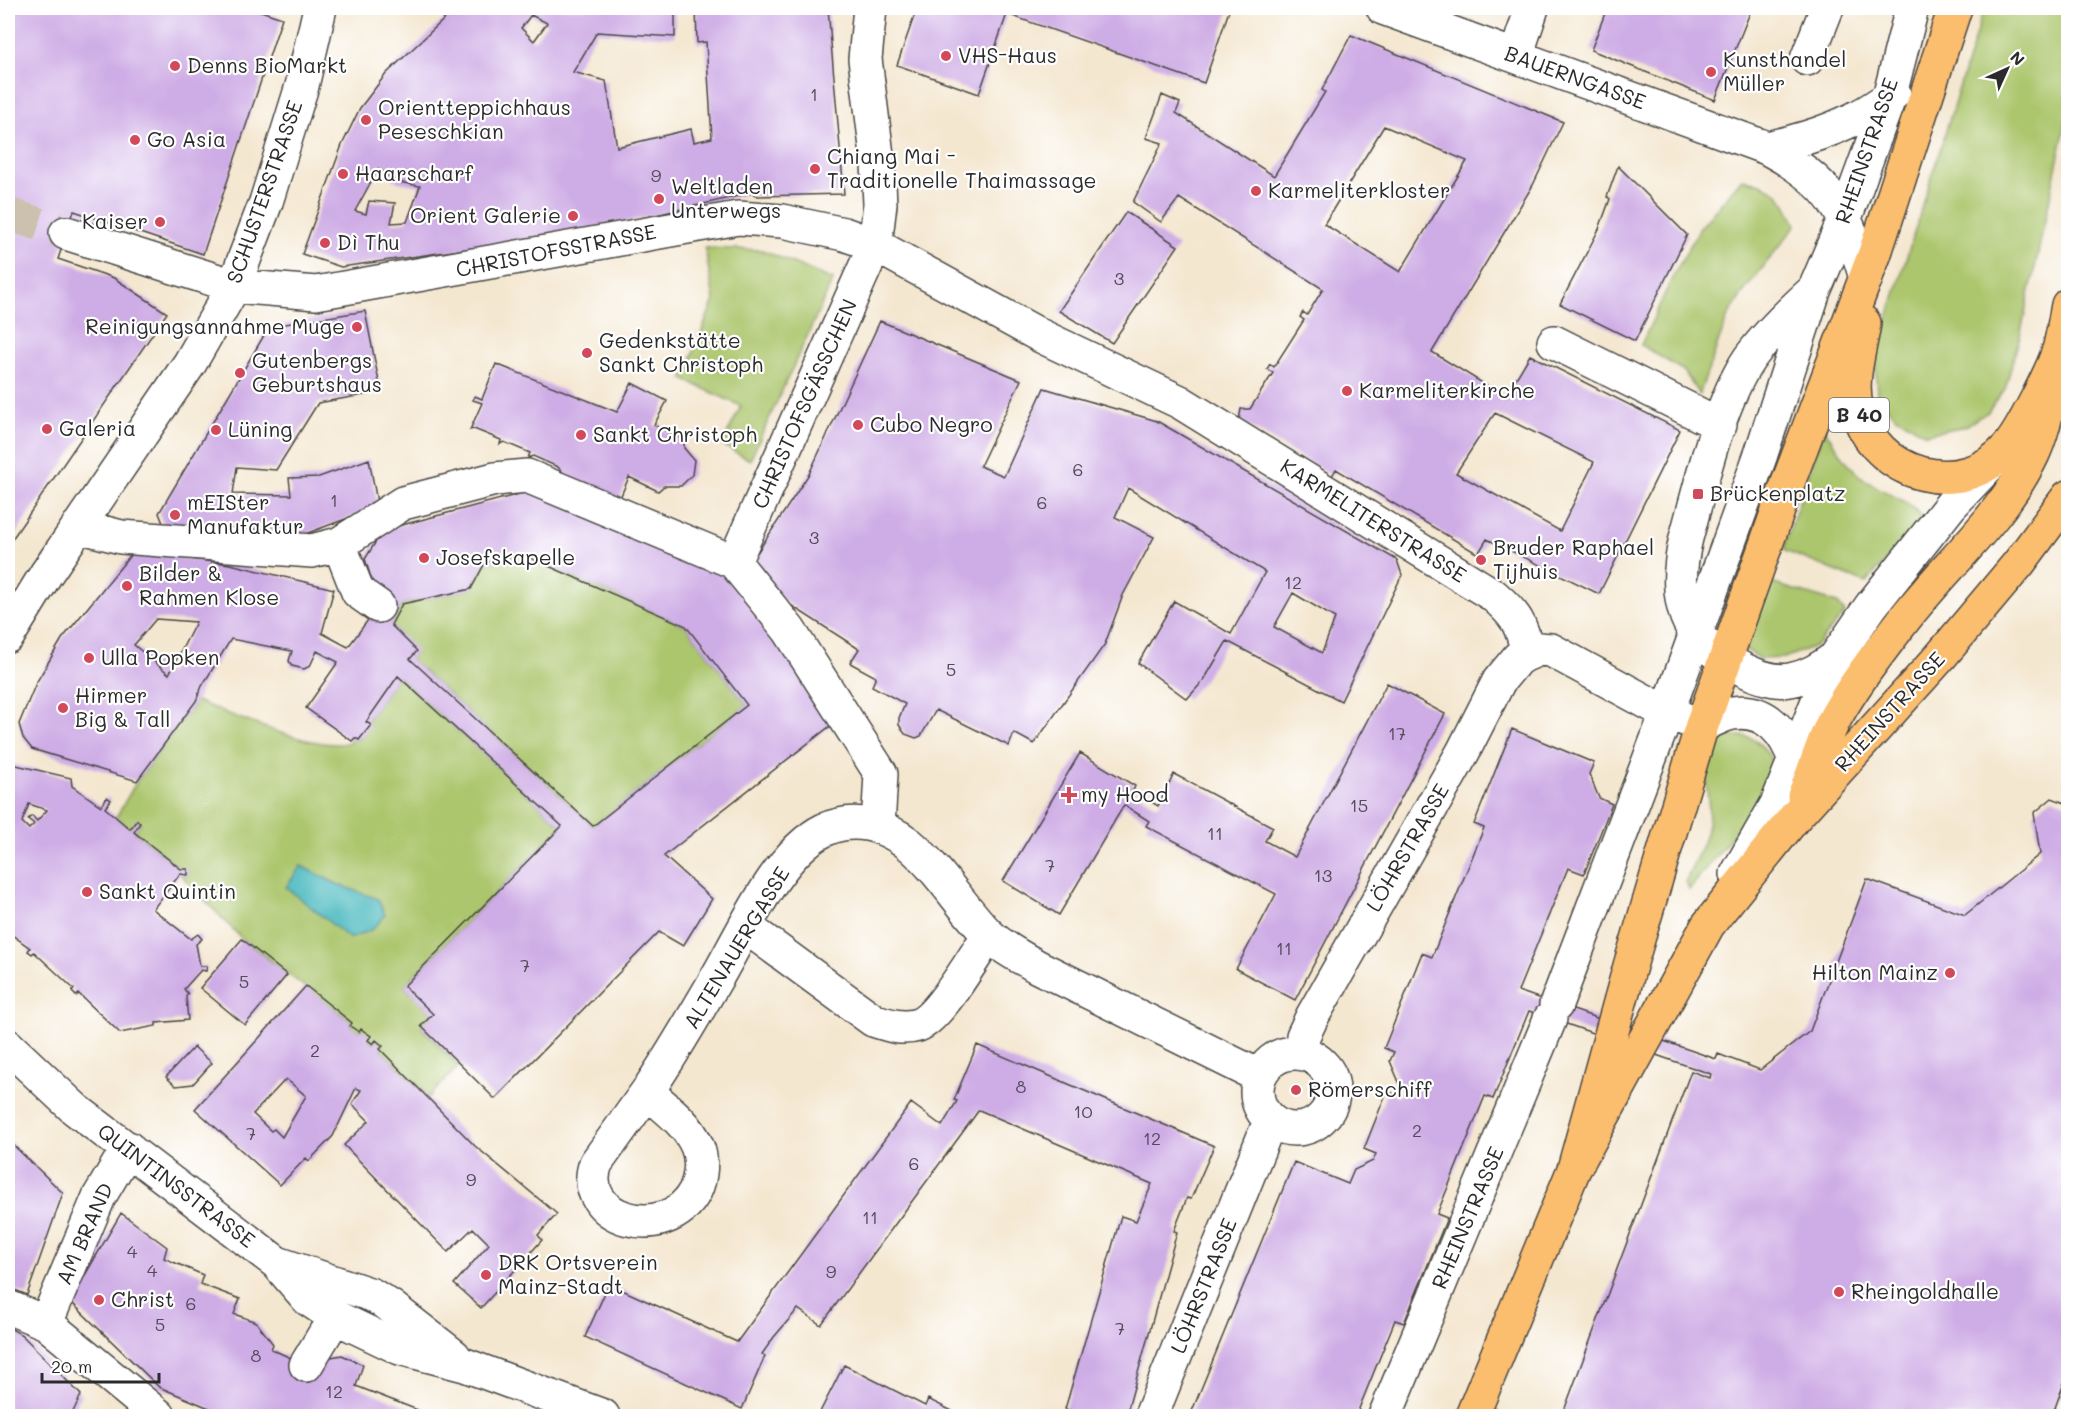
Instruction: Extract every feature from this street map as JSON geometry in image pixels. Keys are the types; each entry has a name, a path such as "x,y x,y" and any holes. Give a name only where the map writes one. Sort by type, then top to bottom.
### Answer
{"main road":[{"name":"RHEINSTRASSE","path":"1574,1169 1630,966 1702,725 1724,658 1871,266 1955,8"},
{"name":"RHEINSTRASSE","path":"1871,266 1854,388 1856,407 1862,425 1872,442 1885,456 1918,474 1937,477 1956,476 1975,471 1992,462 2008,447 2021,429 2058,352 2068,305"},
{"path":"1795,817 1834,721 1867,670 1900,624 1990,520 2023,473 2034,451 2042,426 2058,352"},
{"name":"RHEINSTRASSE","path":"1472,1416 1574,1169 1708,925 1795,817 1940,657 2019,563 2068,497"}],"street":[{"name":"SCHUSTERSTRASSE","path":"8,636 78,526 190,363 234,286 266,202 302,86 320,8"},
{"name":"CHRISTOFSGÄSSCHEN","path":"734,562 875,245 880,204 878,163 865,59 870,8"},
{"name":"BAUERNGASSE","path":"1383,8 1767,148 1797,164 1823,186 1845,218 1871,266"},
{"path":"1516,56 1532,8"},
{"path":"1807,59 1827,8"},
{"name":"RHEINSTRASSE","path":"1385,1416 1553,1012 1667,713 1757,465 1814,291 1845,218 1889,98 1912,8"},
{"path":"1767,148 1827,132 1855,119 1889,98 1923,69 1942,48"},
{"name":"CHRISTOFSSTRASSE","path":"66,233 234,286 316,293 738,218 782,220 844,234 875,245 1041,336"},
{"name":"RHEINSTRASSE","path":"1814,291 1785,317 1748,361 1720,425 1680,562 1681,590 1695,632 1724,658 1753,674 1788,680 1813,673 1835,658"},
{"name":"KARMELITERSTRASSE","path":"1041,336 1180,402 1466,578 1513,612 1522,627 1528,653"},
{"path":"1554,342 1720,425"},
{"name":"RHEINSTRASSE","path":"1708,925 1777,804 1835,658 1871,606 1936,523 1992,462"},
{"path":"78,526 121,537 312,551 339,544 403,503 495,479 527,476 734,562 789,630 881,774 878,826 909,844 989,935 1036,966 1259,1076"},
{"path":"339,544 358,592 378,606"},
{"path":"1528,653 1539,649 1562,654 1667,713 1702,725 1733,712 1761,717 1772,722 1781,733 1790,745 1795,761"},
{"name":"LÖHRSTRASSE","path":"1301,1053 1304,1036 1312,1017 1463,752 1499,681 1518,658 1528,653"},
{"name":"ALTENAUERGASSE","path":"647,1092 678,1045 775,880 807,842 825,830 853,822 878,826"},
{"path":"746,927 873,1020 895,1028 919,1025 938,1011 989,935"},
{"name":"QUINTINSSTRASSE","path":"8,1047 75,1109 277,1263 308,1299 335,1317 400,1347 465,1365 603,1416"},
{"path":"1301,1053 1323,1065 1330,1076 1332,1101 1318,1122 1307,1128 1288,1129 1270,1121 1257,1101 1259,1076 1276,1057 1301,1053"},
{"name":"QUINTINSSTRASSE","path":"8,1078 75,1109"},
{"name":"LÖHRSTRASSE","path":"1151,1416 1270,1121"},
{"name":"AM BRAND","path":"46,1323 99,1197 128,1148"},
{"name":"QUINTINSSTRASSE","path":"277,1263 372,1295 390,1306 465,1365"},
{"path":"8,1306 46,1323 146,1413"},
{"path":"306,1365 335,1317"}],"green space":[{"path":"1984,8 2068,8 2068,113 2021,332 2005,389 1988,412 1965,426 1926,434 1895,416 1877,396 1875,359"},
{"path":"1742,179 1771,188 1777,193 1787,206 1796,225 1742,294 1728,316 1699,395 1684,371 1641,345 1673,276 1700,228"},
{"path":"705,248 762,250 833,280 750,460 722,445 741,406 683,379 714,300"},
{"path":"1824,428 1843,457 1861,476 1906,502 1922,518 1866,583 1785,551 1784,547"},
{"path":"521,554 686,626 747,705 593,826 410,659 416,651 391,625 402,604 471,589 485,563"},
{"path":"1771,583 1837,603 1845,613 1817,645 1784,658 1761,659 1743,648 1760,603"},
{"path":"398,676 562,826 404,986 433,1014 421,1027 459,1066 429,1097 380,1049 382,1046 376,1040 373,1044 361,1029 359,1032 350,1026 352,1023 242,939 180,874 188,875 188,870 181,869 134,832 140,823 138,820 130,829 116,817 137,781 196,701 278,732 325,743 343,743 355,738 359,740 370,725 366,722"},
{"path":"1728,736 1749,737 1760,744 1771,759 1774,775 1749,814 1689,890 1686,881 1704,839 1709,818 1706,768 1709,756 1715,746"}],"water":[{"path":"301,866 337,884 378,899 385,915 373,929 350,939 286,887"}],"building":[{"path":"8,8 252,8 282,18 203,254 74,211 58,259 114,278 167,313 8,545"},
{"path":"456,8 675,8 675,37 597,32 573,72 606,81 617,147 691,129 694,142 712,138 706,42 697,43 696,8 828,8 844,194 758,196 751,193 621,223 530,240 341,267 302,254 342,145 360,108 386,74","holes":["531,15 547,23 534,41 521,28","378,169 398,182 420,186 407,222 391,223 395,203 369,201 366,214 355,211"]},
{"name":"VHS-Haus","path":"917,8 1230,8 1204,83 1007,14 979,94 897,65"},
{"path":"1607,8 1745,8 1751,10 1715,100 1591,50"},
{"path":"1351,35 1563,122 1533,185 1432,352 1505,397 1530,355 1680,430 1599,594 1487,539 1478,554 1336,469 1332,476 1239,420 1241,409 1250,409 1273,373 1267,369 1270,364 1274,367 1304,320 1300,317 1303,312 1307,315 1323,289 1179,198 1161,222 1133,202 1162,143 1146,138 1162,95 1180,103 1176,113 1274,176 1325,92 1322,90","holes":["1384,126 1467,161 1400,272 1324,224","1495,413 1594,462 1560,531 1456,473"]},
{"path":"1618,166 1687,235 1635,341 1560,304 1599,229 1610,199 1607,197"},
{"path":"1126,212 1178,246 1112,343 1059,311"},
{"path":"365,311 381,392 318,403 276,470 237,467 233,494 291,495 289,478 319,477 369,459 378,507 297,537 173,530 163,523 159,513 266,332 273,326"},
{"path":"880,321 1021,380 980,466 1004,476 1044,388 1157,421 1397,560 1402,575 1341,701 1227,641 1204,680 1187,699 1138,663 1174,601 1231,634 1265,572 1128,488 1115,517 1154,537 1123,595 1105,644 1034,744 1014,733 1009,746 936,710 921,736 916,738 905,734 899,725 899,718 905,704 872,686 876,677 850,663 859,649 767,590 749,565 809,474","holes":["1293,593 1335,618 1322,653 1274,627"]},
{"name":"Sankt Christoph","path":"496,364 617,412 632,383 667,401 654,425 684,440 684,448 694,460 692,475 681,486 664,486 658,491 629,477 620,498 570,480 558,467 533,456 528,458 530,453 504,442 500,444 501,440 474,429 470,430 482,403 473,400 475,396 482,399"},
{"path":"535,490 726,575 839,719 664,856 712,899 683,946 659,932 495,1099 421,1026 433,1014 404,986 562,826 398,676 366,722 371,725 359,740 355,738 352,741 306,708 338,662 317,651 310,666 304,669 292,666 289,661 292,651 231,639 202,686 196,701 137,781 32,749 23,738 19,724 36,683 62,639 133,552 230,564 334,589 322,633 348,647 371,616 374,587 365,559 383,530","holes":["521,554 686,626 747,705 593,826 410,659 417,651 391,625 402,604 471,589 485,563","156,619 196,622 169,674 134,645"]},
{"path":"1387,683 1445,714 1295,1000 1236,969 1276,894 1146,826 1149,821 1124,805 1059,915 1003,881 1080,753 1135,786 1133,791 1158,806 1174,774 1273,827 1265,841 1295,857"},
{"path":"1512,729 1594,763 1589,774 1599,798 1612,804 1584,874 1568,868 1518,991 1716,1059 1718,1054 1760,1070 1810,1031 1867,879 1965,915 2040,854 2034,813 2052,798 2068,804 2068,1372 2052,1416 1562,1416 1691,1071 1710,1078 1711,1074 1529,1011 1493,1099 1485,1096 1437,1214 1447,1218 1404,1323 1395,1320 1356,1416 1190,1416 1294,1162 1348,1184 1354,1170 1373,1161 1376,1154 1364,1149 1387,1091 1399,1096 1402,1089 1390,1061 1394,1052 1384,1048 1422,953 1432,957 1484,828 1474,824"},
{"name":"Sankt Quintin","path":"8,763 71,778 72,786 101,806 107,797 111,800 105,808 130,829 137,820 140,823 134,832 181,869 188,869 188,875 180,874 153,909 191,939 198,934 202,939 196,944 200,966 207,966 206,971 201,970 184,989 188,994 186,996 188,1020 156,1023 156,1026 120,1033 79,994 76,996 72,992 74,989 34,952 32,954 28,951 30,948 8,932","holes":["29,804 47,810 37,821 32,816 28,819 34,824 29,829 22,822"]},
{"path":"242,939 287,975 245,1025 200,988"},
{"path":"306,986 352,1023 350,1026 359,1032 361,1029 371,1036 368,1040 373,1044 376,1040 383,1046 380,1049 475,1146 557,1214 538,1235 542,1240 481,1308 454,1284 489,1244 473,1228 448,1252 344,1145 369,1121 352,1104 361,1090 356,1088 333,1136 309,1161 306,1158 280,1185 195,1109","holes":["286,1079 306,1096 282,1137 274,1129 271,1131 253,1114"]},
{"path":"977,1045 1214,1146 1191,1199 1187,1198 1174,1231 1177,1232 1126,1416 1092,1416 1065,1409 1121,1216 1136,1221 1152,1184 979,1110 821,1325 798,1309 774,1337 762,1354 765,1356 742,1409 585,1337 609,1284 737,1342 911,1103 942,1126 957,1101 954,1100"},
{"path":"194,1047 212,1063 193,1084 176,1086 166,1077"},
{"path":"8,1140 63,1193 27,1295 10,1288 8,1292"},
{"path":"121,1213 167,1247 164,1258 203,1275 200,1284 240,1299 234,1314 256,1322 273,1344 271,1349 306,1365 315,1360 342,1355 363,1365 356,1386 433,1416 206,1416 209,1408 159,1387 70,1301"},
{"path":"8,1327 22,1335 81,1395 71,1416 8,1416"},
{"path":"844,1365 925,1406 928,1399 962,1416 818,1416"}],"tunnel":[{"path":"8,214 66,233"}],"place":[{"name":"VHS-Haus","path":"946,56"},
{"name":"Denns BioMarkt","path":"175,66"},
{"name":"Kunsthandel Müller","path":"1711,72"},
{"name":"Orientteppichhaus Peseschkian","path":"366,120"},
{"name":"Go Asia","path":"135,140"},
{"name":"Chiang Mai - Traditionelle Thaimassage","path":"815,169"},
{"name":"Haarscharf","path":"343,174"},
{"name":"Karmeliterkloster","path":"1256,191"},
{"name":"Weltladen Unterwegs","path":"659,199"},
{"name":"Orient Galerie","path":"573,216"},
{"name":"Kaiser","path":"160,222"},
{"name":"Dì Thu","path":"325,243"},
{"name":"Reinigungsannahme Muge","path":"357,327"},
{"name":"Gedenkstätte Sankt Christoph","path":"587,353"},
{"name":"Gutenbergs Geburtshaus","path":"240,373"},
{"name":"Karmeliterkirche","path":"1347,391"},
{"name":"Cubo Negro","path":"858,425"},
{"name":"Galeria","path":"47,429"},
{"name":"Lüning","path":"216,430"},
{"name":"Sankt Christoph","path":"581,435"},
{"name":"Brückenplatz","path":"1698,494"},
{"name":"mEISter Manufaktur","path":"175,515"},
{"name":"Josefskapelle","path":"424,558"},
{"name":"Bruder Raphael Tijhuis","path":"1481,560"},
{"name":"Bilder & Rahmen Klose","path":"127,586"},
{"name":"Ulla Popken","path":"89,658"},
{"name":"Hirmer Big & Tall","path":"63,708"},
{"name":"my Hood","path":"1069,795"},
{"name":"Sankt Quintin","path":"87,892"},
{"name":"Hilton Mainz","path":"1950,973"},
{"name":"Römerschiff","path":"1296,1090"},
{"name":"DRK Ortsverein Mainz-Stadt","path":"486,1275"},
{"name":"Rheingoldhalle","path":"1839,1292"},
{"name":"Christ","path":"99,1300"}]}
